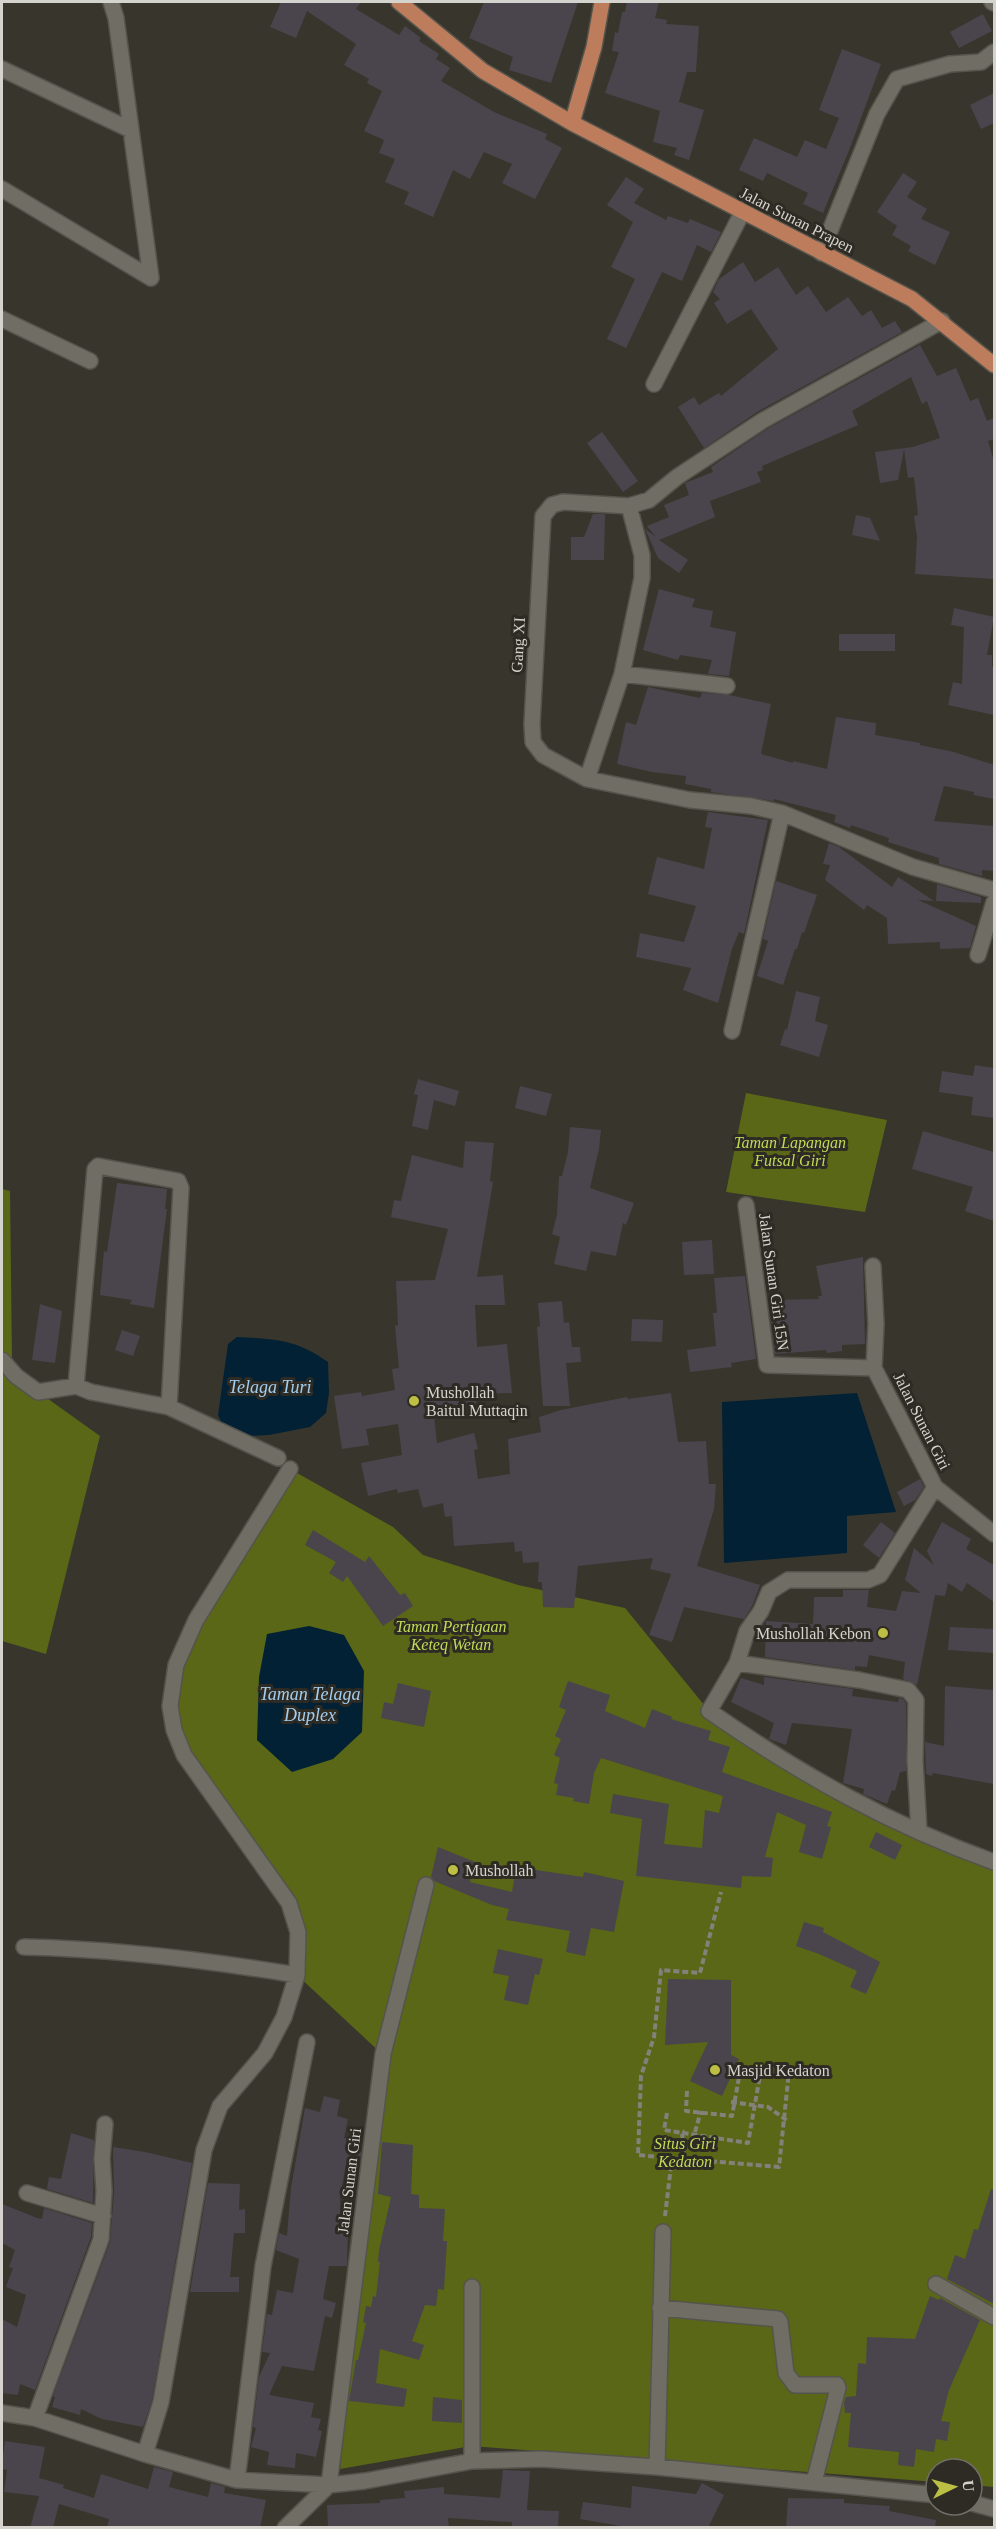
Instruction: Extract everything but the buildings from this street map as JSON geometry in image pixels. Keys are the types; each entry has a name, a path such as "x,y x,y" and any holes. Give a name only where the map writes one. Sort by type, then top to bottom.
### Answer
{"main road":[{"name":"Jalan Sunan Prapen","path":"399,2 483,70 572,123 912,299 994,365"},
{"path":"572,123 594,47 602,2"}],"street":[{"path":"2,189 151,278 116,18 111,2"},
{"path":"821,253 877,114 897,79 950,64 981,62 994,52"},
{"path":"2,69 131,130"},
{"path":"654,384 742,213"},
{"path":"2,319 90,361"},
{"name":"Gang XI","path":"942,321 762,421 677,477 649,500 629,506 563,502 552,505 543,516 533,742 543,755 587,779 690,800 751,806 782,813 913,867 994,890"},
{"path":"587,779 622,674 643,567 629,506"},
{"path":"622,674 727,686"},
{"path":"732,1031 782,813"},
{"path":"978,955 994,902"},
{"path":"76,1386 95,1169 98,1166 178,1181 181,1188 169,1407"},
{"name":"Jalan Sunan Giri 15N","path":"746,1205 767,1365"},
{"path":"873,1266 876,1324 874,1368"},
{"path":"2,1360 16,1376 38,1392 76,1386 91,1392 169,1407 278,1458"},
{"name":"Jalan Sunan Giri","path":"767,1365 874,1368 935,1487 994,1534"},
{"path":"145,2454 161,2402 204,2150 220,2106 265,2053 284,2017 297,1975 298,1932 289,1904 184,1755 174,1730 170,1706 176,1665 196,1620 290,1469"},
{"path":"935,1487 880,1575 868,1580 788,1580 770,1592 747,1631 736,1663 709,1711 772,1755 864,1807 919,1833 994,1862"},
{"path":"736,1663 859,1680 908,1690 914,1694 919,1833"},
{"name":"Jalan Sunan Giri","path":"329,2485 383,2054 426,1885"},
{"path":"24,1947 91,1948 149,1953 297,1975"},
{"path":"237,2480 263,2266 306,2042"},
{"path":"35,2418 101,2239 102,2158 105,2124"},
{"path":"27,2193 103,2216"},
{"path":"657,2467 662,2369 660,2308 663,2232"},
{"path":"936,2284 994,2317"},
{"path":"472,2288 472,2461"},
{"path":"660,2308 778,2319 786,2373 790,2380 795,2385 837,2385 814,2482"},
{"path":"2,2413 35,2418 145,2454 237,2480 329,2485 365,2481 472,2461 542,2459 657,2467 924,2494"},
{"path":"285,2528 329,2485"}],"path":[{"path":"721,1892 700,1973 661,1970 654,2037 641,2076 638,2155 779,2167 786,2120 789,2071"},
{"path":"687,2091 686,2111 732,2116 741,2066"},
{"path":"667,2112 664,2130 748,2143 761,2070"},
{"path":"733,2103 768,2107 786,2120"},
{"path":"682,2132 696,2132 701,2112"},
{"path":"682,2132 684,2159"},
{"path":"663,2232 672,2158"}],"green space":[{"name":"Taman Lapangan Futsal Giri","path":"746,1093 887,1120 865,1212 726,1192"},
{"path":"2,1189 10,1191 12,1360 16,1376 100,1436 46,1654 2,1641"},
{"name":"Situs Giri Kedaton","path":"290,1469 393,1527 423,1555 518,1585 625,1608 709,1711 864,1807 994,1862 994,2487 984,2486 984,2457 924,2457 924,2481 471,2446 340,2469 383,2055 297,1975 298,1931 174,1730 181,1654"}],"water":[{"name":"Telaga Turi","path":"237,1337 285,1342 317,1354 328,1362 329,1393 326,1413 310,1427 269,1435 248,1436 222,1424 218,1415 228,1344"},
{"path":"857,1393 896,1512 847,1516 847,1553 724,1563 722,1402"},
{"name":"Taman Telaga Duplex","path":"309,1626 344,1635 364,1671 362,1732 333,1759 292,1772 257,1740 259,1677 267,1634"}],"place":[{"name":"Mushollah Baitul Muttaqin","path":"414,1401"},
{"name":"Mushollah Kebon","path":"883,1633"},
{"name":"Mushollah","path":"453,1870"},
{"name":"Masjid Kedaton","path":"715,2070"}],"park label":[{"name":"Taman Pertigaan Keteq Wetan","path":"451,1635"}]}
